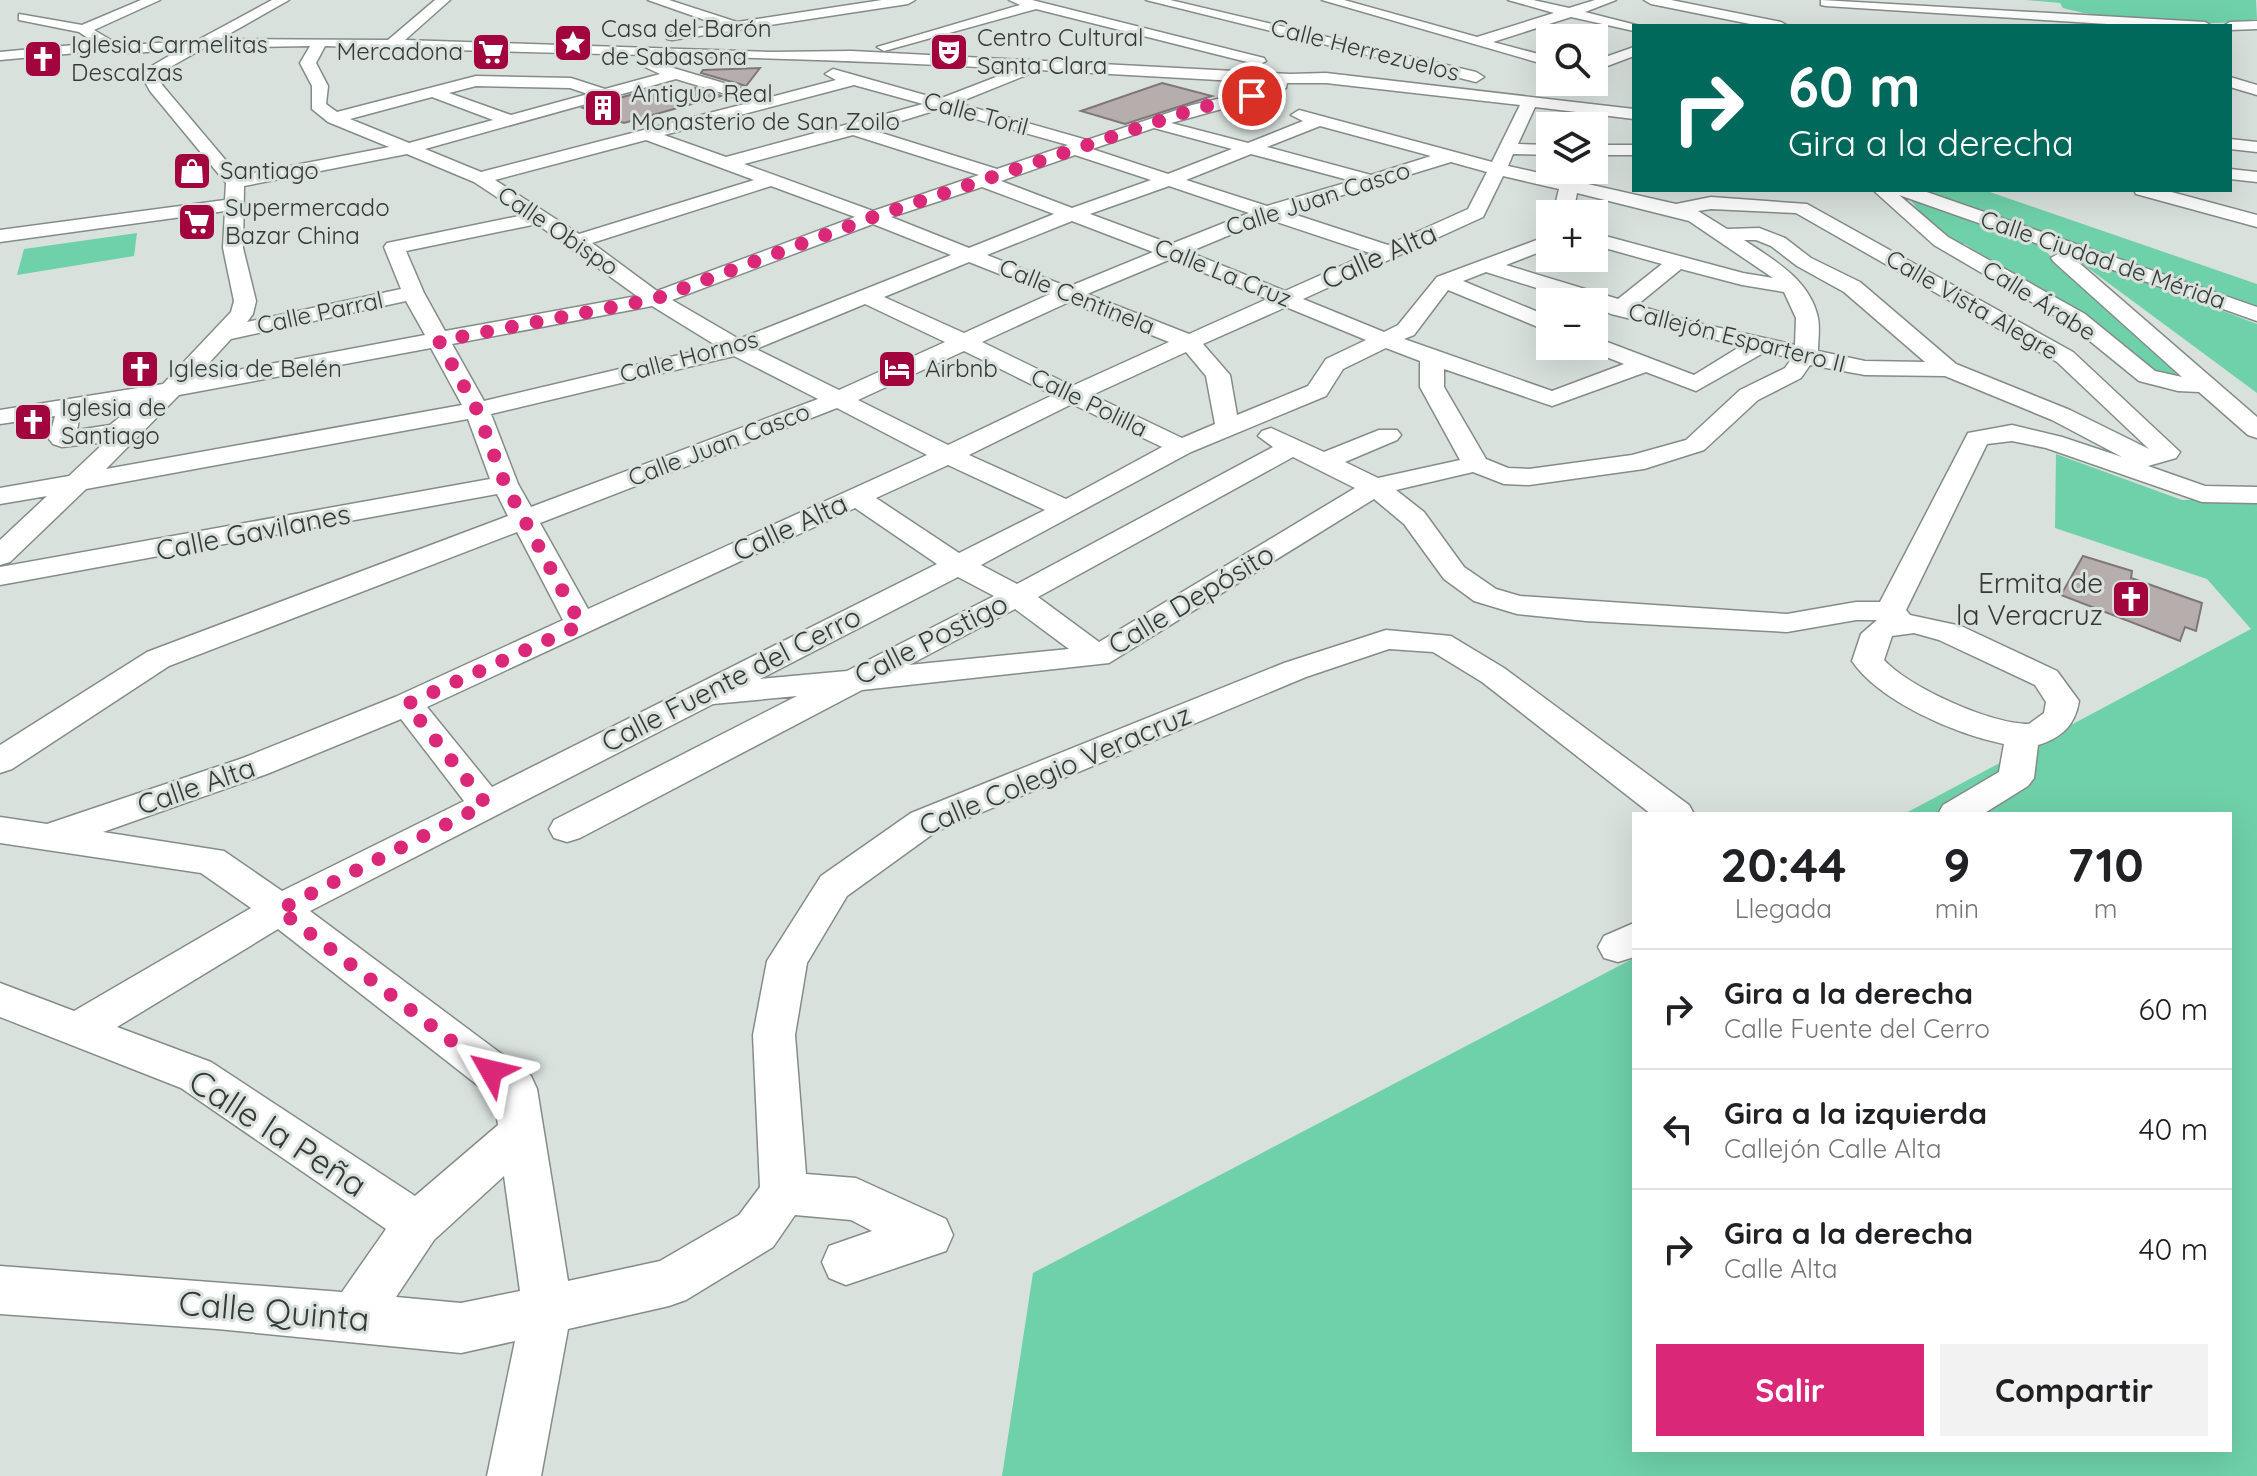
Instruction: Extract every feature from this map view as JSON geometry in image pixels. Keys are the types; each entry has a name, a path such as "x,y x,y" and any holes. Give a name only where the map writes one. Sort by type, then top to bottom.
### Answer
{"street":[{"path":"83,29 153,0"},
{"path":"0,556 140,422 242,314 246,304 233,248 235,182 156,88 148,73 282,0"},
{"path":"392,44 443,0"},
{"path":"655,0 739,27"},
{"path":"798,0 843,11"},
{"path":"581,49 908,0"},
{"path":"1016,0 1313,74"},
{"name":"Calle Herrezuelos","path":"1153,0 1359,48 1530,95"},
{"path":"1329,0 1536,58"},
{"path":"1515,0 1632,27"},
{"path":"1477,42 1609,0"},
{"path":"1651,0 1771,24"},
{"path":"1685,24 1705,11 1735,1"},
{"path":"1062,11 1090,4"},
{"path":"1077,66 1108,43 1139,31 1241,4"},
{"path":"852,55 1035,5"},
{"path":"1825,5 1870,16 1931,24"},
{"path":"1825,5 2169,24"},
{"path":"24,17 83,29 110,46"},
{"path":"977,21 1004,28"},
{"path":"388,24 416,23"},
{"path":"2232,26 2257,25"},
{"path":"320,42 308,63 320,86 318,106 334,118 476,81 571,83 603,94"},
{"path":"0,56 110,46 130,49 320,42 772,56 852,55 1313,74 1426,89 1530,95 1632,114"},
{"path":"611,50 633,42"},
{"path":"0,417 168,390 655,299 873,217 1153,123 1313,74 1359,48"},
{"path":"611,50 608,51 611,54 766,104 786,115"},
{"path":"628,59 648,51"},
{"path":"1608,61 1632,52"},
{"name":"Calle Toril","path":"772,56 1080,147 1167,181 1388,252"},
{"path":"725,163 941,104 990,88 1039,64"},
{"path":"235,182 406,149 676,74"},
{"path":"480,178 853,80"},
{"path":"2232,83 2257,90"},
{"path":"1200,88 1451,156 1503,159 1536,153"},
{"path":"1398,102 1426,89"},
{"path":"433,92 510,120"},
{"name":"Calle Alta","path":"49,837 255,766 407,704 948,455 1069,396 1476,213 1530,95"},
{"name":"Calle Hornos","path":"0,496 477,410 737,348 1069,215 1167,181 1251,147 1370,114"},
{"name":"Calle Obispo","path":"334,118 480,178 577,241 655,299 737,348 948,455 1067,510"},
{"name":"Calle La Cruz","path":"812,123 992,178 1069,215 1170,251 1387,341 1552,399 1644,365"},
{"path":"1153,123 1371,180"},
{"path":"2232,132 2257,134"},
{"name":"Calle Centinela","path":"649,135 873,217 1189,342 1218,375 1222,406 1236,425"},
{"path":"2232,144 2257,147"},
{"path":"1608,150 1632,150"},
{"name":"Calle Juan Casco","path":"0,761 158,659 837,400 1066,295 1265,213 1451,156"},
{"path":"1503,159 1536,173"},
{"path":"2232,167 2257,170"},
{"path":"2232,167 2257,177"},
{"path":"577,241 772,180"},
{"path":"1432,355 1432,387 1476,464 1504,476 1529,477 1635,463 1695,445 1749,395 1793,373 1806,354 1807,318 1792,287 1780,273 1696,217 1566,184"},
{"name":"Calle Árabe","path":"1884,192 1941,241 2077,319 2147,376 2178,384 2206,385"},
{"name":"Calle Ciudad de Mérida","path":"1909,192 2257,314"},
{"path":"2150,192 2257,221"},
{"name":"Calle Vista Alegre","path":"1676,210 1711,203 1800,208 2065,357 2167,452 2144,467 2061,415 1948,369"},
{"path":"0,236 236,204"},
{"path":"541,217 394,247 413,293 477,410 505,484 581,625"},
{"path":"1722,234 1759,234 1778,242 1804,262 1852,287 1948,369"},
{"path":"1608,243 1742,279 1792,287"},
{"path":"1444,281 1536,246"},
{"path":"2090,254 2061,258 2257,430"},
{"path":"1619,309 1678,261"},
{"name":"Callejón Espartero II","path":"1485,265 1619,309 1806,354 1820,361 1865,368 1948,369"},
{"path":"1444,281 1536,319"},
{"name":"Calle Fuente del Cerro","path":"77,1030 279,910 1067,510 1182,447 1317,391 1334,364 1406,330 1444,281"},
{"name":"Calle Parral","path":"227,333 413,293"},
{"name":"Calle Polilla","path":"867,297 966,340 1069,396 1182,447"},
{"path":"1608,350 1696,384 1763,343"},
{"path":"1236,425 1293,446 1375,487 1414,518 1454,573 1485,595 1517,605 1787,623 1856,611 1896,618 1950,633 2046,678 2063,701 2058,720 2041,731 2022,736 1970,724 1877,676 1868,661 1875,634 1896,618 1977,438 2012,433 2144,467 2202,494 2257,495"},
{"path":"1323,462 1388,435"},
{"name":"Calle Postigo","path":"567,829 849,680 1017,596 1293,446"},
{"name":"Calle Depósito","path":"698,696 1098,656 1375,487 1476,464"},
{"name":"Calle Gavilanes","path":"0,576 505,484"},
{"path":"855,496 956,564 1017,596 1098,656"},
{"name":"Calle Colegio Veracruz","path":"784,1193 774,1035 787,961 834,886 924,822 1295,670 1386,639 1440,643 1493,675 1673,812"},
{"path":"407,704 486,804"},
{"path":"1959,812 2016,778 2022,736"},
{"path":"0,830 211,861 515,1089 547,1309 514,1476"},
{"name":"Calle la Peña","path":"0,1000 196,1075 417,1224"},
{"path":"354,1318 417,1224 521,1133"},
{"path":"547,1309 669,1283 756,1231 784,1193 856,1199 929,1235 846,1262"},
{"name":"Calle Quinta","path":"0,1290 461,1328 547,1309"}],"green space":[{"path":"2025,0 2256,0 2257,19 2212,23 2133,20 2084,13 2063,8 2060,3"},
{"path":"1904,192 2075,248 2042,248 2178,373 2159,379 1965,244 1948,245"},
{"path":"1928,192 1990,192 2257,284 2257,314"},
{"path":"137,233 134,256 17,275 24,249"},
{"path":"2080,262 2095,262 2257,324 2257,393"},
{"path":"2056,454 2182,500 2257,499 2257,1476 1002,1476 1033,1273 1632,959 1632,1452 2232,1452 2232,812 1908,812 2251,629 2207,579 2055,528"}],"building":[{"path":"760,68 746,86 701,73 703,70"},
{"path":"1162,83 1212,96 1125,124 1081,111"},
{"name":"Antiguo Real Monasterio de San Zoilo","path":"695,88 721,96 624,123 583,108 648,90 689,104"},
{"name":"Ermita de la Veracruz","path":"2083,556 2132,571 2131,578 2202,603 2196,631 2185,627 2180,641 2061,595"}],"place":[{"name":"Casa del Barón de Sabasona","path":"573,43"},
{"name":"Mercadona","path":"491,52"},
{"name":"Centro Cultural Santa Clara","path":"949,52"},
{"name":"Iglesia Carmelitas Descalzas","path":"43,59"},
{"name":"Antiguo Real Monasterio de San Zoilo","path":"603,108"},
{"name":"Santiago","path":"192,171"},
{"name":"Supermercado Bazar China","path":"197,222"},
{"name":"Iglesia de Belén","path":"140,369"},
{"name":"Airbnb","path":"897,369"},
{"name":"Iglesia de Santiago","path":"33,422"},
{"name":"Ermita de la Veracruz","path":"2131,599"}],"route":[{"path":"491,1071 279,910 486,804 407,704 581,625 505,484 477,410 439,341 655,299 873,217 1198,108 1252,96"}]}
